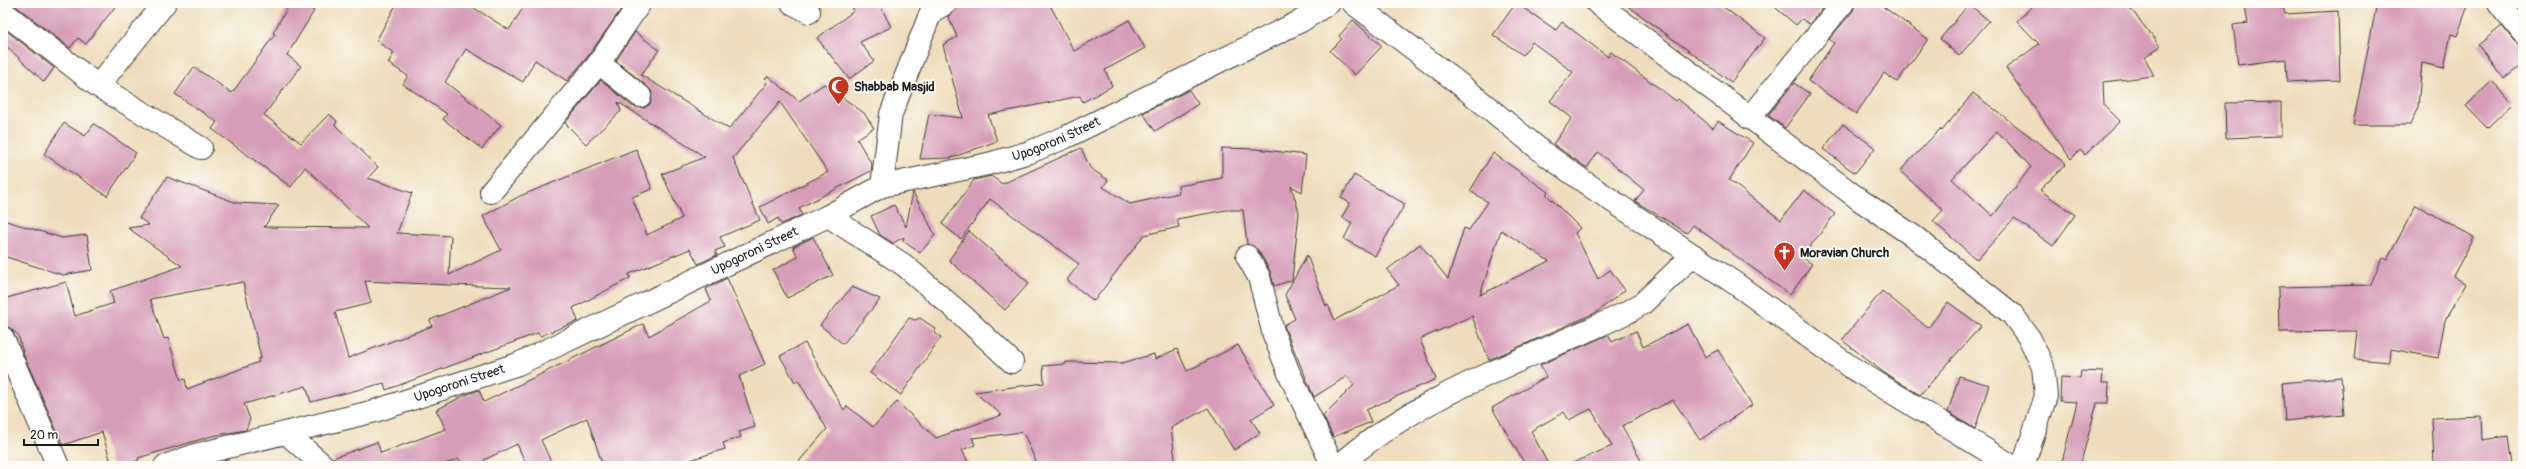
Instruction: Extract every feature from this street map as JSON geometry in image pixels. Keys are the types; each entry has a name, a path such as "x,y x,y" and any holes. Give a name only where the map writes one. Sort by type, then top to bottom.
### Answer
{"street":[{"path":"98,86 165,3"},
{"path":"491,192 599,63 640,3"},
{"path":"882,186 891,114 931,12 946,3"},
{"name":"Upogoroni Street","path":"165,466 195,455 375,411 518,364 828,216 882,186 988,164 1044,146 1301,21 1329,3"},
{"path":"1354,3 1457,82 1545,154 1693,255 1849,366 2012,466"},
{"path":"1597,3 1860,200 1916,238 2012,314 2030,338 2042,368 2046,396 2023,466"},
{"path":"1749,118 1843,3"},
{"path":"2499,3 2523,33"},
{"path":"3,12 98,86 201,148"},
{"path":"599,63 640,96"},
{"path":"828,216 904,265 962,315 1012,362"},
{"path":"1339,466 1364,443 1426,405 1628,312 1647,299 1693,255"},
{"path":"1247,256 1259,277 1274,335 1289,373 1333,466"},
{"path":"4,344 58,466"},
{"path":"286,433 324,466"}],"building":[{"path":"12,3 118,3 86,44 78,38 70,48"},
{"path":"290,3 299,3 314,11 287,55 301,66 264,115 301,143 329,114 337,121 335,125 378,167 368,178 412,193 397,233 451,236 449,275 501,250 483,216 520,196 636,149 652,189 632,197 647,235 682,218 662,174 705,157 618,102 621,111 586,144 565,123 601,80 632,106 644,108 650,104 652,92 616,61 635,32 659,50 641,75 729,129 767,83 764,80 768,76 799,101 824,84 864,113 874,128 857,139 872,165 871,171 799,208 802,215 781,224 778,218 768,224 760,207 828,172 780,102 733,158 760,220 720,237 725,247 715,251 717,255 698,264 690,249 629,274 630,278 573,308 578,321 540,336 538,333 386,390 384,383 311,402 306,386 244,404 250,419 246,430 212,436 138,458 139,460 124,466 112,466 102,432 63,445 24,356 18,335 10,328 3,326 3,299 66,282 75,316 114,303 110,291 182,266 128,228 149,225 139,218 167,177 237,203 279,205 264,227 368,228 305,167 291,187 212,129 217,122 175,94 194,67 232,93 275,34 273,33","holes":["365,281 449,285 511,287 430,320 432,326 348,358 335,312 371,303","243,282 261,358 258,359 259,362 187,389 185,379 181,380 168,338 164,339 150,299"]},
{"path":"397,3 466,3 509,30 526,3 615,3 622,8 589,55 567,81 535,60 523,82 466,49 445,82 501,125 482,149 443,119 447,114 403,84 408,76 388,63 394,53 376,41"},
{"path":"850,3 879,3 891,27 860,42 874,61 849,79 817,38 854,11"},
{"path":"958,3 1049,3 1074,51 1129,20 1145,48 1105,70 1112,86 1083,102 1080,96 988,115 997,141 951,158 920,159 929,114 963,118 943,45 957,37 948,16 957,9"},
{"path":"1516,3 1556,30 1562,22 1608,57 1611,52 1676,101 1678,99 1713,128 1718,121 1753,143 1729,180 1781,220 1804,190 1835,214 1802,257 1812,264 1790,295 1693,225 1687,233 1635,201 1644,190 1598,152 1587,168 1553,144 1572,118 1550,101 1573,72 1532,42 1523,55 1493,35"},
{"path":"1624,3 1718,3 1765,38 1731,82"},
{"path":"1770,3 1827,3 1809,24 1802,19 1796,25"},
{"path":"1855,3 1878,3 1928,39 1897,82 1884,73 1856,114 1808,81 1834,43 1829,39 1853,11"},
{"path":"2036,3 2126,3 2160,46 2145,58 2154,76 2103,82 2104,105 2120,121 2085,155 2080,150 2071,159 2006,68 2039,44 2017,21"},
{"path":"2244,3 2282,3 2285,14 2338,11 2340,80 2287,82 2286,59 2238,65 2233,25 2248,23"},
{"path":"2377,3 2469,3 2457,36 2451,34 2444,68 2422,63 2418,107 2410,125 2353,125"},
{"path":"1969,4 1989,21 1959,56 1940,39"},
{"path":"1353,20 1382,46 1355,75 1330,51 1342,39 1339,36"},
{"path":"2502,26 2514,41 2523,45 2523,64 2504,79 2478,45"},
{"path":"3,28 54,68 44,82 3,43"},
{"path":"2492,81 2513,103 2487,128 2466,106"},
{"path":"1794,83 1810,94 1785,128 1768,115"},
{"path":"1189,90 1198,104 1155,131 1143,113"},
{"path":"1973,93 2066,164 2040,190 2075,215 2053,246 2014,218 1977,260 1933,221 1943,210 1900,171 1940,129 1942,131","holes":["1997,131 2031,167 1993,216 1952,179"]},
{"path":"2281,102 2281,136 2226,138 2225,103"},
{"path":"64,123 85,136 94,124 136,153 107,196 44,154"},
{"path":"1843,124 1875,148 1855,173 1823,149"},
{"path":"1081,148 1090,168 1108,180 1103,187 1130,204 1179,193 1178,186 1222,178 1222,148 1257,149 1306,155 1302,192 1291,186 1299,212 1292,280 1274,286 1270,271 1258,250 1247,244 1243,210 1226,210 1177,219 1179,227 1144,235 1094,301 1067,280 1079,264 990,199 961,239 942,224 974,180 991,176 1002,184"},
{"path":"1493,153 1548,192 1546,194 1580,228 1575,233 1598,279 1610,270 1625,290 1597,312 1489,360 1472,316 1420,339 1436,379 1366,410 1371,422 1333,437 1323,416 1354,385 1347,376 1314,397 1284,325 1295,319 1285,295 1307,255 1326,306 1328,305 1335,320 1399,285 1387,270 1420,244 1448,279 1464,228 1469,230 1488,202 1470,191","holes":["1501,230 1549,261 1480,295"]},
{"path":"1354,175 1405,204 1375,256 1344,239 1352,223 1342,217 1350,203 1341,198"},
{"path":"913,192 935,235 920,253 903,241 904,237 893,243 880,235 871,216 894,205 906,227"},
{"path":"2416,205 2474,237 2453,276 2466,284 2445,320 2438,358 2391,349 2390,362 2354,359 2357,331 2279,332 2278,287 2371,285 2382,258 2387,260"},
{"path":"3,220 62,238 87,235 92,270 63,275 3,256"},
{"path":"969,231 1029,283 1005,310 949,260"},
{"path":"813,237 833,275 787,298 773,270 798,257 793,247"},
{"path":"727,278 765,364 739,376 755,427 739,432 741,437 723,443 725,449 671,466 603,466 587,418 541,440 553,466 527,466 517,444 484,460 486,466 462,466 459,459 440,466 336,466 333,458 377,442 381,453 446,429 436,410 465,395 479,390 484,402 643,324 649,336 711,301 706,289"},
{"path":"852,287 880,299 843,344 820,325"},
{"path":"1882,291 1928,328 1948,302 1981,326 1920,395 1883,372 1842,340"},
{"path":"909,318 915,320 920,318 936,329 934,333 941,337 901,395 870,373"},
{"path":"1688,324 1705,357 1718,350 1752,405 1700,440 1673,400 1622,426 1644,466 1566,466 1612,446 1591,409 1569,420 1564,412 1531,431 1549,466 1526,466 1492,408 1546,377 1540,365 1608,335 1612,342 1636,331 1643,347"},
{"path":"805,343 844,410 847,406 873,427 897,402 936,438 1002,415 974,392 1044,383 1043,366 1066,364 1066,362 1122,363 1154,354 1155,359 1177,349 1187,371 1238,345 1274,405 1251,419 1260,433 1234,450 1208,408 1171,428 1176,466 1038,466 1023,432 972,438 975,445 962,450 970,466 795,466 827,429 798,380 795,382 780,356"},
{"path":"2081,371 2103,372 2102,383 2109,383 2108,403 2097,403 2080,466 2061,466 2077,402 2060,401 2061,377 2080,378"},
{"path":"1959,376 1989,385 1975,429 1948,412"},
{"path":"2341,377 2344,415 2285,421 2282,383"},
{"path":"2481,416 2482,440 2508,436 2512,466 2434,466 2432,418"}],"place":[{"name":"Shabbab Masjid","path":"839,106"},
{"name":"Moravian Church","path":"1785,272"}]}
